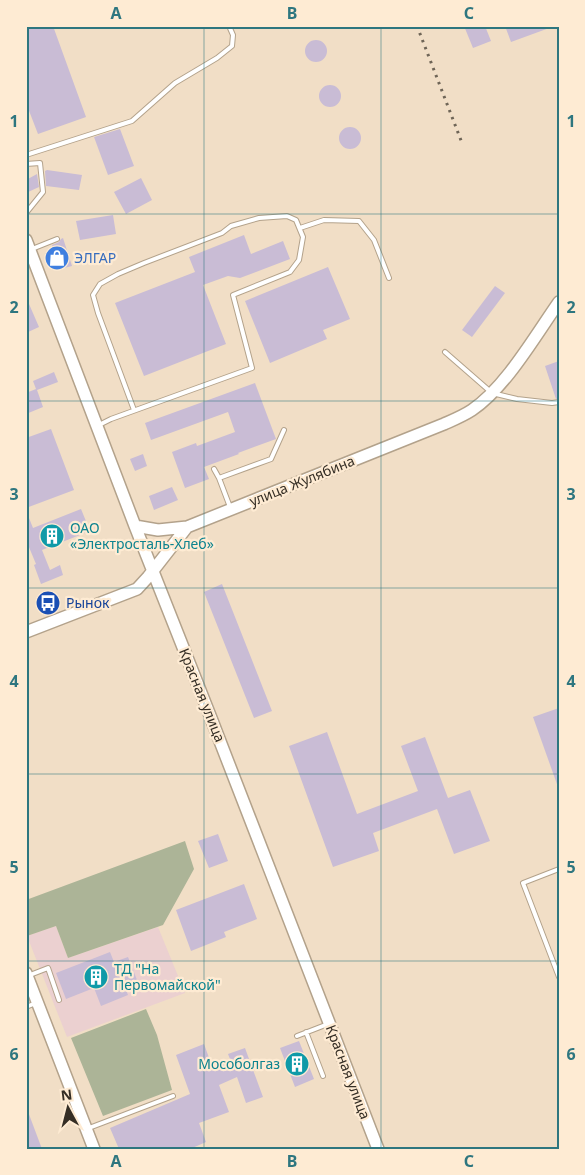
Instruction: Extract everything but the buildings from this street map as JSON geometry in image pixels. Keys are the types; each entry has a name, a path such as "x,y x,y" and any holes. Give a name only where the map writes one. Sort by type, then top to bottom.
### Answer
{"main road":[{"name":"Красная улица","path":"28,245 135,526 378,1149"},
{"name":"улица Жулябина","path":"26,632 137,589 187,527 444,424 472,410 492,393 511,372 559,302"},
{"path":"135,526 158,530 187,527"},
{"path":"27,974 32,1005 94,1149"}],"lane":[{"path":"26,156 132,121 176,83 217,58 232,46 233,36 229,26"},
{"path":"26,164 40,164 43,192 26,213"},
{"path":"97,426 134,410 252,368 233,295 290,272 299,260 303,237 296,220 287,216 259,218 231,226 222,233 144,263 100,284 93,295 134,410"},
{"path":"300,228 324,220 359,221 374,240 389,278"},
{"path":"28,245 58,239"},
{"path":"445,352 492,393 552,403 559,402"},
{"path":"219,478 271,459 284,430"},
{"path":"214,469 230,509"},
{"path":"559,869 523,883 559,977"},
{"path":"27,974 48,968 59,1000"},
{"path":"297,1036 330,1023"},
{"path":"306,1032 323,1076"},
{"path":"86,1129 173,1096"}],"shaded area":[{"path":"56,926 68,958 158,927 185,993 67,1037 27,936"}],"green space":[{"path":"185,841 194,869 163,925 68,958 56,926 27,936 26,900"},
{"path":"146,1009 157,1035 172,1090 103,1116 71,1038"}],"railway":[{"path":"417,26 462,143"}],"place":[{"name":"ЭЛГАР","path":"57,258"},
{"name":"ОАО «Электросталь-Хлеб»","path":"52,536"},
{"name":"Рынок","path":"48,603"},
{"name":"ТД \"На Первомайской\"","path":"96,977"},
{"name":"Мособолгаз","path":"297,1064"}]}
